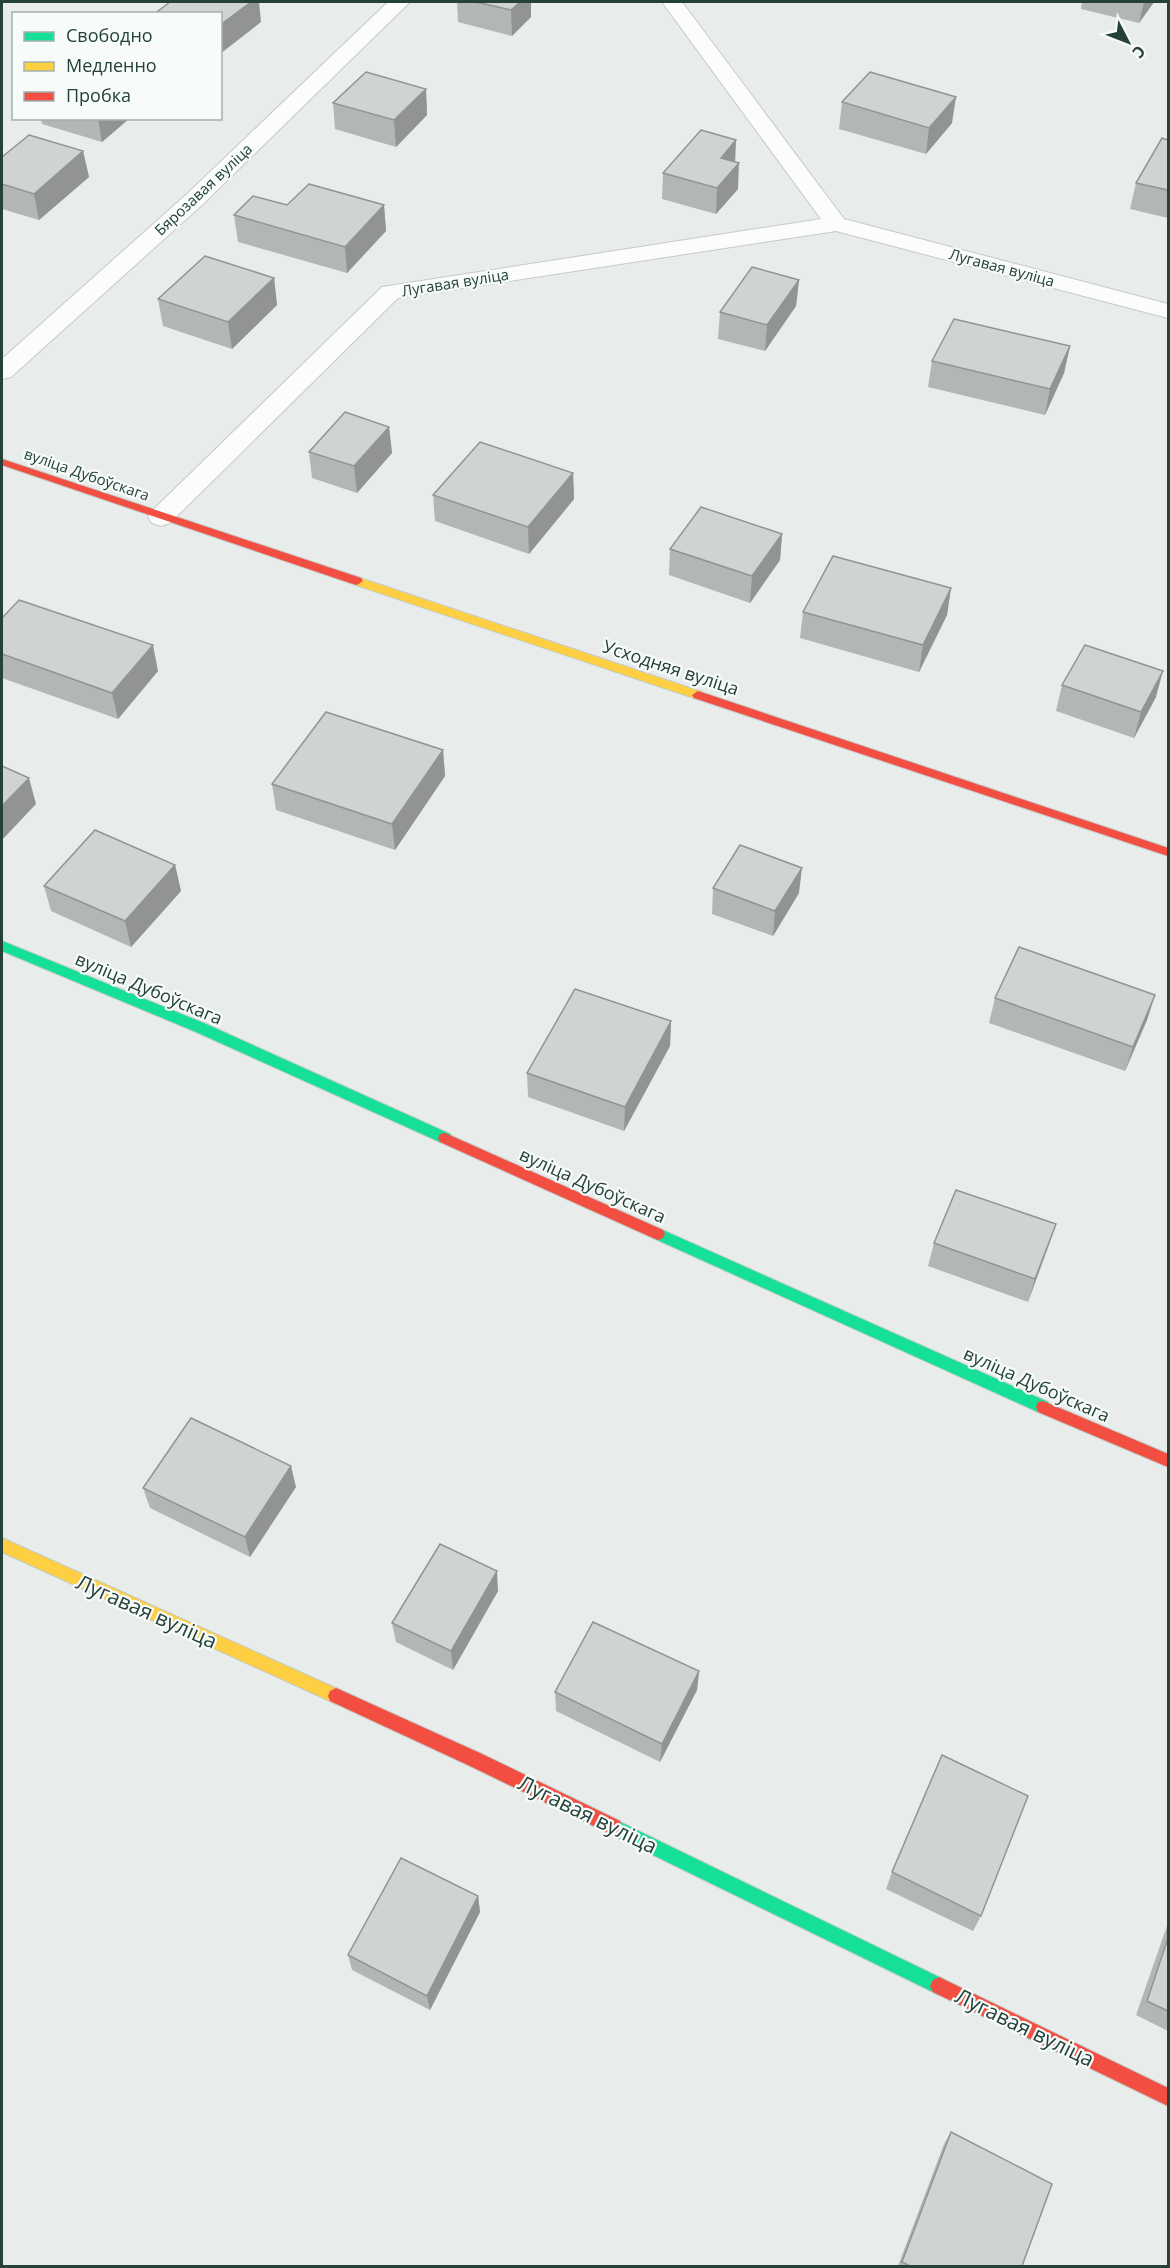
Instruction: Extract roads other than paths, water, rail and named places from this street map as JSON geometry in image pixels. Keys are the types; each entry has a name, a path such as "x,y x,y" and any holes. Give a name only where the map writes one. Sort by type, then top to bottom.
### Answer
{"street":[{"name":"Бярозавая вуліца","path":"2,372 195,199 400,2"},
{"path":"672,2 836,224"},
{"name":"Лугавая вуліца","path":"161,516 390,292 836,224 1168,310"},
{"name":"вуліца Дубоўскага","path":"2,462 161,516"},
{"name":"Усходняя вуліца","path":"161,516 1168,852"},
{"name":"вуліца Дубоўскага","path":"2,946 201,1028 1074,1421 1168,1461"},
{"name":"Лугавая вуліца","path":"2,1545 476,1760 1168,2097"}]}
